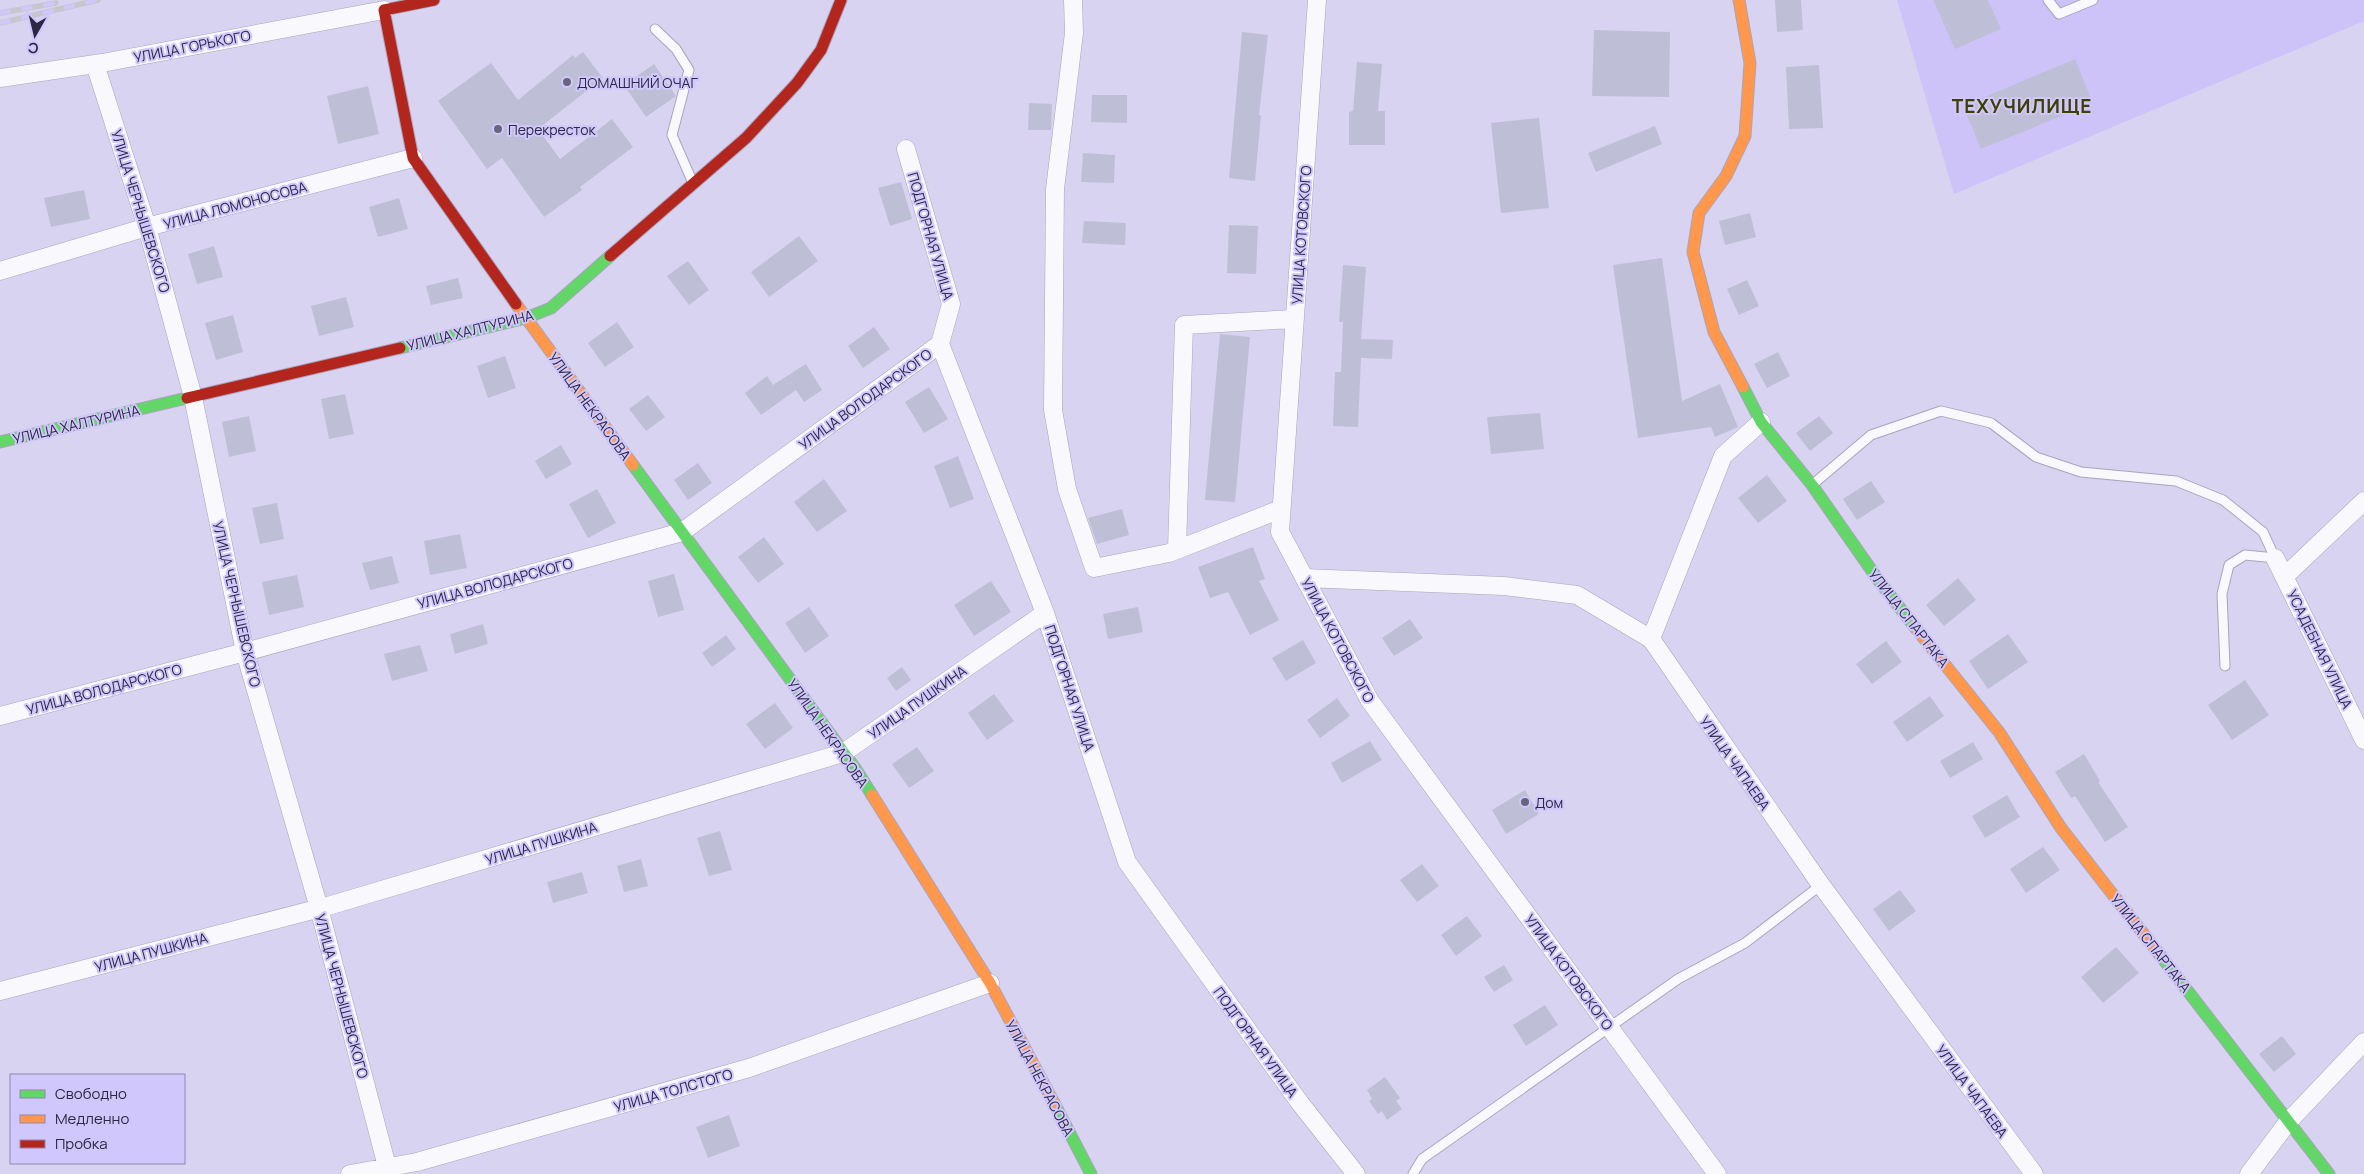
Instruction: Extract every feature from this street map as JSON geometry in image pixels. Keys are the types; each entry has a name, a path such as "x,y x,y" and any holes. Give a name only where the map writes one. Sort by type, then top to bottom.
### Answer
{"main road":[{"path":"413,158 384,10 434,0"},
{"name":"УЛИЦА ХАЛТУРИНА","path":"0,442 526,318 551,308 746,138 798,83 821,50 841,0"},
{"name":"УЛИЦА СПАРТАКА","path":"1739,0 1750,63 1745,136 1726,176 1699,212 1693,252 1714,332 1761,422 1812,485 1879,581 1999,732 2062,828 2329,1174"},
{"name":"УЛИЦА НЕКРАСОВА","path":"413,158 526,318 843,753 990,983 1091,1174"}],"street":[{"path":"1073,0 1074,33 1055,189 1053,410 1067,489 1094,568 1177,549 1282,509"},
{"name":"УЛИЦА КОТОВСКОГО","path":"1317,0 1280,532 1370,701 1717,1174"},
{"name":"УЛИЦА ГОРЬКОГО","path":"0,78 95,64 384,10"},
{"name":"УЛИЦА ЧЕРНЫШЕВСКОГО","path":"95,64 148,228 193,397 245,652 319,908 388,1171"},
{"name":"ПОДГОРНАЯ УЛИЦА","path":"906,149 952,304 940,344 1045,613 1128,862 1300,1103 1356,1174"},
{"name":"УЛИЦА ЛОМОНОСОВА","path":"0,271 148,228 413,158"},
{"path":"1177,549 1184,325 1295,319"},
{"name":"УЛИЦА ВОЛОДАРСКОГО","path":"0,716 245,652 682,532 940,344"},
{"path":"1651,639 1723,456 1761,422"},
{"path":"2284,577 2364,501"},
{"name":"УСАДЕБНАЯ УЛИЦА","path":"2275,558 2364,740"},
{"name":"УЛИЦА ЧАПАЕВА","path":"1304,578 1504,586 1577,595 1651,639 1821,885 2034,1174"},
{"name":"УЛИЦА ПУШКИНА","path":"0,991 319,908 843,753 1045,613"},
{"name":"УЛИЦА ТОЛСТОГО","path":"350,1174 388,1171 750,1068 990,983"},
{"path":"2250,1174 2288,1122 2364,1042"}],"lane":[{"path":"2048,0 2059,14 2093,0"},
{"path":"655,29 676,49 689,70 672,135 694,183"},
{"path":"1812,485 1872,435 1941,412 1991,423 2036,457 2081,472 2176,481 2223,500 2263,532 2275,558"},
{"path":"2225,666 2222,594 2229,565 2245,555 2275,558"},
{"path":"1413,1174 1422,1159 1678,979 1745,943 1821,885"}],"shaded area":[{"path":"1897,0 2364,0 2364,21 1954,194"}],"building":[{"path":"1775,0 1801,0 1803,30 1777,32"},
{"path":"1933,0 1988,0 2001,29 1955,49"},
{"path":"1594,30 1670,32 1669,97 1592,96"},
{"path":"1242,32 1268,35 1259,115 1261,115 1255,181 1229,178"},
{"name":"Перекресток","path":"583,52 603,78 538,129 560,159 612,119 633,147 580,187 582,190 544,217 502,158 487,169 438,101 491,63 518,100 573,55 575,58"},
{"path":"2075,59 2093,103 1981,149 1963,106"},
{"path":"1357,62 1382,64 1378,111 1385,111 1385,145 1349,145 1349,112 1353,111"},
{"name":"ДОМАШНИЙ ОЧАГ","path":"654,64 676,96 646,117 624,85"},
{"path":"1819,65 1823,128 1789,129 1786,67"},
{"path":"368,86 379,134 338,144 327,96"},
{"path":"1092,95 1127,95 1127,123 1091,122"},
{"path":"1029,103 1052,104 1051,130 1028,130"},
{"path":"1539,118 1549,208 1501,213 1491,123"},
{"path":"1655,126 1662,144 1596,172 1588,153"},
{"path":"1083,153 1115,155 1114,183 1081,182"},
{"path":"901,182 912,219 890,226 878,188"},
{"path":"84,190 90,219 51,227 44,198"},
{"path":"399,198 408,229 378,237 369,207"},
{"path":"1750,213 1756,237 1725,245 1719,221"},
{"path":"1084,221 1126,223 1125,245 1082,243"},
{"path":"1229,225 1258,226 1256,274 1227,273"},
{"path":"799,236 818,261 769,297 751,272"},
{"path":"214,246 223,277 197,284 188,254"},
{"path":"1662,258 1682,401 1720,384 1738,427 1715,437 1711,427 1638,438 1613,265"},
{"path":"688,261 709,290 689,305 667,276"},
{"path":"1343,265 1366,267 1361,339 1393,340 1392,359 1361,358 1358,427 1333,426 1335,372 1341,372 1343,322 1339,322"},
{"path":"458,278 463,298 431,305 426,286"},
{"path":"1747,280 1759,306 1739,315 1727,289"},
{"path":"346,297 354,327 319,336 311,306"},
{"path":"233,315 243,352 216,360 205,323"},
{"path":"617,322 634,347 605,367 588,343"},
{"path":"874,327 890,349 863,368 848,346"},
{"path":"1220,334 1250,337 1235,502 1205,500"},
{"path":"1778,352 1790,376 1767,388 1754,364"},
{"path":"505,356 516,388 488,398 477,366"},
{"path":"806,364 822,390 804,402 796,390 761,415 745,393 767,376 773,385"},
{"path":"929,387 948,419 924,433 905,402"},
{"path":"345,394 354,434 329,439 321,399"},
{"path":"648,395 665,417 646,431 629,409"},
{"path":"1540,413 1544,449 1491,454 1487,417"},
{"path":"249,416 256,451 229,457 222,422"},
{"path":"1819,416 1833,433 1810,451 1796,433"},
{"path":"561,445 572,464 546,479 535,461"},
{"path":"958,456 974,499 950,508 934,466"},
{"path":"698,463 712,483 688,500 674,480"},
{"path":"1767,475 1787,501 1758,523 1738,498"},
{"path":"824,479 847,511 817,532 794,502"},
{"path":"1871,481 1885,502 1857,520 1843,499"},
{"path":"597,489 616,523 588,538 569,504"},
{"path":"277,503 284,539 260,544 252,508"},
{"path":"1122,509 1129,535 1097,544 1088,518"},
{"path":"460,534 467,568 430,575 424,541"},
{"path":"764,537 784,564 758,583 738,557"},
{"path":"1253,547 1265,579 1259,581 1279,620 1250,635 1228,592 1210,598 1198,567"},
{"path":"392,556 399,583 370,590 362,563"},
{"path":"674,574 684,610 658,617 648,581"},
{"path":"297,575 304,607 269,615 262,582"},
{"path":"1958,578 1976,600 1944,626 1926,605"},
{"path":"991,581 1011,612 974,636 954,605"},
{"path":"809,607 829,636 805,653 785,623"},
{"path":"1138,607 1143,632 1108,639 1103,614"},
{"path":"1410,619 1423,638 1394,656 1382,638"},
{"path":"483,624 488,644 455,654 450,634"},
{"path":"2008,634 2028,662 1988,689 1969,661"},
{"path":"726,635 736,649 712,667 702,653"},
{"path":"1303,640 1316,663 1286,681 1272,658"},
{"path":"1886,641 1902,662 1872,684 1856,664"},
{"path":"420,645 428,671 392,681 384,654"},
{"path":"902,667 911,680 896,691 887,678"},
{"path":"2245,680 2269,715 2232,740 2208,705"},
{"path":"994,694 1014,721 987,740 968,713"},
{"path":"1930,696 1944,716 1907,742 1893,722"},
{"path":"1337,698 1350,716 1320,738 1307,720"},
{"path":"775,703 793,728 765,749 746,724"},
{"path":"1370,741 1382,760 1342,783 1331,763"},
{"path":"1973,742 1983,759 1950,778 1940,761"},
{"path":"917,747 934,771 909,788 892,764"},
{"path":"2084,754 2100,781 2098,782 2128,827 2105,842 2075,796 2071,798 2055,772"},
{"path":"1525,790 1539,814 1506,834 1492,810"},
{"path":"2007,795 2020,817 1985,838 1972,816"},
{"path":"720,831 732,870 709,876 697,838"},
{"path":"2043,847 2060,870 2026,893 2010,869"},
{"path":"641,859 648,886 624,892 617,866"},
{"path":"1422,864 1439,886 1417,902 1400,880"},
{"path":"582,872 588,893 553,903 547,882"},
{"path":"1900,890 1916,911 1889,931 1873,909"},
{"path":"1467,916 1482,936 1456,956 1441,935"},
{"path":"2116,947 2139,973 2103,1003 2081,977"},
{"path":"1504,965 1513,980 1494,992 1484,977"},
{"path":"1545,1005 1558,1025 1526,1046 1513,1025"},
{"path":"2282,1036 2296,1054 2274,1072 2259,1054"},
{"path":"1385,1077 1400,1098 1396,1101 1402,1109 1387,1120 1382,1111 1378,1114 1369,1101 1372,1099 1367,1090"},
{"path":"729,1115 740,1146 708,1158 696,1127"}],"railway":[{"path":"0,23 98,0"},
{"path":"0,13 56,3"}],"traffic: fast":[{"path":"400,348 526,318 551,308 610,256"},
{"path":"1743,387 1761,422 1812,485 1879,581 1914,626"},
{"path":"0,442 187,398"},
{"path":"633,465 855,768 872,795"},
{"path":"2160,955 2329,1174"},
{"path":"1054,1103 1091,1174"}],"traffic: slow":[{"path":"1739,0 1750,63 1745,136 1726,176 1699,213 1693,252 1714,332 1743,387"},
{"path":"516,304 633,465"},
{"path":"1914,626 1999,732 2061,828 2160,955"},
{"path":"872,795 990,983 1054,1103"}],"traffic: jam":[{"path":"434,0 384,10 413,158 516,304"},
{"path":"610,256 746,138 797,83 821,50 841,0"},
{"path":"187,398 400,348"}],"place":[{"name":"ДОМАШНИЙ ОЧАГ","path":"567,82"},
{"name":"Перекресток","path":"498,129"},
{"name":"Дом","path":"1525,802"}],"district":[{"name":"ТЕХУЧИЛИЩЕ","path":"2022,106"}]}
